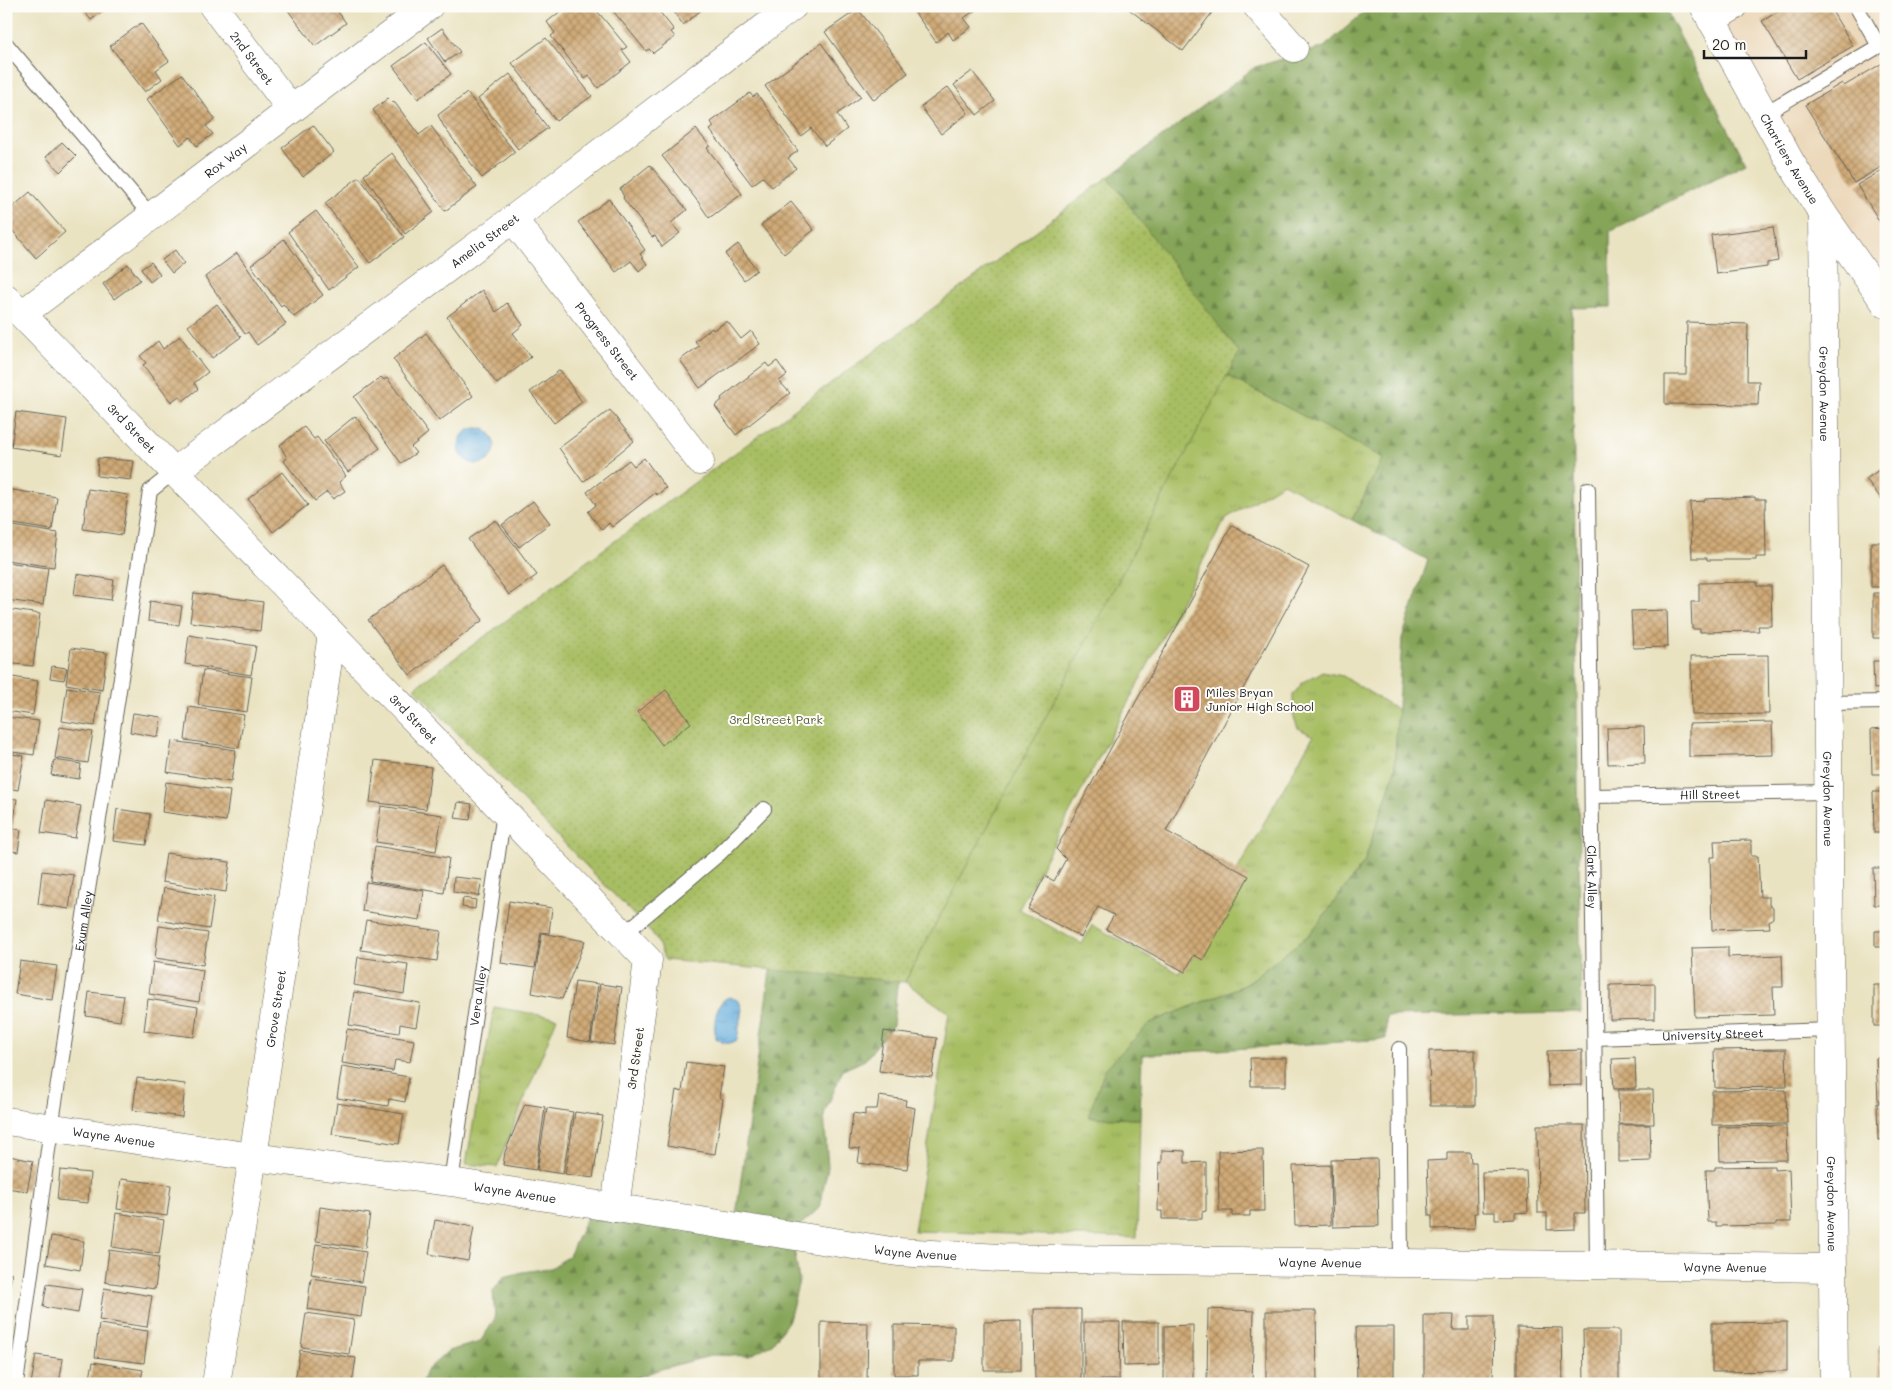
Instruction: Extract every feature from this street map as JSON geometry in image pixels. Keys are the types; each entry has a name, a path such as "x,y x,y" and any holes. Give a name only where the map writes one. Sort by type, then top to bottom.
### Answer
{"street":[{"name":"2nd Street","path":"213,6 291,109"},
{"name":"Rox Way","path":"14,306 152,217 291,109 429,6"},
{"name":"Amelia Street","path":"175,472 514,219 794,6"},
{"path":"1257,6 1294,48"},
{"name":"Chartiers Avenue","path":"1716,11 1764,114 1791,163 1823,214 1886,304"},
{"name":"Greydon Avenue","path":"1823,214 1834,1384"},
{"name":"Progress Street","path":"514,219 700,461"},
{"name":"3rd Street","path":"14,306 648,960 615,1208"},
{"name":"Grove Street","path":"216,1384 253,1157 332,634"},
{"name":"Wayne Avenue","path":"6,1121 253,1157 451,1182 898,1252 1000,1258 1833,1268"}],"lane":[{"path":"1764,114 1879,46 1856,6"},
{"path":"6,44 152,217"},
{"name":"Exum Alley","path":"16,1384 51,1128 150,490 175,472"},
{"name":"Clark Alley","path":"1588,489 1597,1265"},
{"path":"1827,703 1886,702"},
{"name":"Hill Street","path":"1592,796 1828,792"},
{"path":"624,934 719,854 764,809"},
{"name":"Vera Alley","path":"451,1182 504,811"},
{"name":"University Street","path":"1595,1038 1831,1030"},
{"path":"1399,1049 1401,1264"}],"shaded area":[{"path":"1734,6 1886,6 1886,304 1711,20"}],"green space":[{"path":"1371,6 1664,6 1746,163 1610,231 1611,307 1572,308 1581,1013 1386,1016 1386,1039 1142,1055 1140,1119 1088,1117 1105,1069 1150,1023 1245,985 1310,934 1364,863 1394,774 1402,638 1428,560 1352,520 1383,458 1220,372 897,986 893,1025 865,1060 843,1070 824,1114 828,1167 819,1208 795,1230 735,1222 771,964 951,295 1255,67 1324,47"},
{"name":"3rd Street Park","path":"1108,177 1239,353 905,982 665,960 656,938 414,688 951,295"},
{"path":"1220,372 1384,458 1352,520 1283,483 1225,519 1019,909 1082,944 1092,925 1179,973 1313,736 1298,728 1293,715 1293,695 1303,682 1322,672 1343,676 1398,710 1394,774 1364,863 1310,934 1245,985 1150,1023 1088,1116 1140,1119 1137,1238 914,1231 949,1013 905,982"},
{"path":"494,1007 557,1018 497,1167 466,1164"},
{"path":"591,1209 793,1241 799,1281 789,1320 772,1344 749,1356 714,1355 661,1369 618,1384 421,1384 426,1371 448,1351 480,1342 495,1319 493,1291 504,1277 522,1272 551,1268 569,1256"}],"water":[{"path":"477,428 484,429 490,433 494,439 494,453 490,459 484,463 477,464 470,463 464,459 460,453 459,446 460,439 464,433 470,429"},
{"path":"730,997 739,1001 742,1009 737,1040 726,1043 716,1038 715,1020 721,1003"}],"building":[{"path":"80,6 110,6 91,20"},
{"path":"290,6 334,6 346,23 315,46 287,9"},
{"path":"567,6 593,6 627,47 622,50 631,62 598,88 589,76 585,79 551,36 555,33 547,22"},
{"path":"609,6 655,6 674,30 671,32 675,37 653,53 649,49 646,51"},
{"path":"668,6 706,6 683,25"},
{"path":"910,6 981,6 964,18 971,27 953,40 948,32 936,42"},
{"path":"1125,6 1217,6 1183,51"},
{"path":"1788,6 1816,6 1817,9 1821,6 1829,6 1853,46 1797,79 1762,21"},
{"path":"858,9 908,73 874,100 825,32"},
{"path":"141,23 169,61 156,70 162,79 145,92 110,46"},
{"path":"442,28 460,52 445,62 428,38"},
{"path":"546,38 592,96 556,121 512,63"},
{"path":"426,42 451,74 418,99 393,66"},
{"path":"821,43 861,97 837,114 847,129 825,146 811,128 801,136 765,86"},
{"path":"1886,61 1886,164 1854,183 1805,105 1842,83 1844,86"},
{"path":"972,71 995,101 977,115 954,85"},
{"path":"182,74 215,119 206,126 213,134 197,146 190,137 180,145 147,99"},
{"path":"510,74 548,128 518,149 478,99"},
{"path":"948,87 968,113 941,134 921,107"},
{"path":"467,93 515,152 482,178 444,127 438,115"},
{"path":"750,93 753,97 757,94 798,151 788,158 796,168 772,187 763,177 752,185 710,130 714,127 711,122"},
{"path":"388,98 395,103 419,135 431,126 477,187 445,211 373,110"},
{"path":"313,125 334,152 303,177 282,148"},
{"path":"696,129 710,146 707,148 742,194 709,218 662,156"},
{"path":"62,142 76,156 60,172 46,157"},
{"path":"392,153 434,212 405,234 364,175"},
{"path":"650,165 687,210 671,223 680,233 662,247 655,236 652,237 623,198 620,189"},
{"path":"1886,168 1886,232 1857,185"},
{"path":"359,177 404,237 370,263 325,203"},
{"path":"30,192 65,232 36,258 6,223 6,213"},
{"path":"609,199 645,250 640,254 647,264 639,271 631,261 616,272 578,222"},
{"path":"791,202 814,230 784,254 761,225"},
{"path":"316,211 359,267 329,290 288,232"},
{"path":"1773,227 1778,261 1767,263 1767,267 1716,274 1711,235"},
{"path":"284,239 323,295 294,317 283,304 281,306 251,265"},
{"path":"738,244 757,270 744,280 725,254"},
{"path":"175,250 184,263 172,273 162,260"},
{"path":"237,253 286,324 257,345 248,332 245,334 205,277"},
{"path":"151,262 160,274 150,282 141,269"},
{"path":"128,264 140,280 114,299 103,284"},
{"path":"482,290 496,312 507,303 523,325 513,333 531,357 497,384 447,317"},
{"path":"217,304 241,337 212,358 188,326"},
{"path":"727,321 741,339 751,331 760,344 700,388 680,360 699,346 695,341 712,328 713,330"},
{"path":"1687,322 1748,324 1747,381 1759,381 1758,405 1665,404 1665,375 1686,375"},
{"path":"426,333 473,396 439,421 393,359"},
{"path":"180,336 208,372 194,383 198,389 183,401 179,396 171,402 143,365 146,363 140,356 158,341 163,349"},
{"path":"777,361 787,375 779,381 790,393 736,435 715,406 722,400 721,398 766,363 769,367"},
{"path":"560,370 582,402 554,423 530,392"},
{"path":"381,377 384,380 387,378 428,433 411,447 416,453 401,463 354,397"},
{"path":"610,410 634,441 583,482 559,448"},
{"path":"16,412 67,419 62,455 11,447"},
{"path":"355,416 380,448 348,472 324,441"},
{"path":"304,427 314,439 317,437 346,476 339,482 345,491 333,499 327,492 315,501 284,461 287,458 280,445"},
{"path":"98,458 134,461 131,480 97,476"},
{"path":"644,458 666,488 657,495 655,493 612,527 609,523 602,530 588,512 596,505 587,492 629,460 634,466"},
{"path":"1886,465 1886,505 1866,479"},
{"path":"282,472 308,505 273,532 248,499"},
{"path":"6,489 57,497 52,530 6,523"},
{"path":"88,489 128,495 122,535 83,529"},
{"path":"1755,497 1755,499 1765,499 1766,557 1756,557 1756,560 1707,560 1707,558 1692,558 1690,502 1705,501 1705,499"},
{"path":"533,501 550,523 519,547 502,525"},
{"path":"496,520 537,575 509,595 468,539"},
{"path":"6,525 58,533 54,567 6,560"},
{"name":"Miles Bryan Junior High School","path":"1232,525 1309,567 1166,831 1249,876 1203,960 1194,955 1185,972 1106,929 1114,915 1098,907 1081,937 1028,909 1045,876 1054,881 1066,859 1056,849"},
{"path":"1871,542 1886,542 1886,587 1871,587"},
{"path":"6,562 48,568 43,605 6,600"},
{"path":"442,565 483,620 410,675 368,620"},
{"path":"77,574 114,580 111,600 74,595"},
{"path":"1757,582 1757,586 1771,586 1772,626 1758,626 1759,631 1700,632 1700,629 1692,629 1691,602 1699,602 1699,583"},
{"path":"194,593 263,602 260,631 190,622"},
{"path":"1873,593 1886,593 1886,638 1873,638"},
{"path":"150,601 182,606 179,625 148,621"},
{"path":"6,609 40,614 33,666 6,663"},
{"path":"1667,610 1668,647 1633,648 1631,611"},
{"path":"189,635 256,646 251,675 185,664"},
{"path":"71,648 107,653 102,690 66,684"},
{"path":"1768,655 1769,714 1692,715 1691,656"},
{"path":"1873,661 1886,661 1886,688 1874,689"},
{"path":"52,666 67,668 64,680 50,678"},
{"path":"203,670 252,677 247,712 198,705"},
{"path":"6,676 38,681 33,715 6,711"},
{"path":"67,687 100,692 95,726 62,721"},
{"path":"666,690 691,723 662,745 637,712"},
{"path":"189,707 244,715 239,748 185,740"},
{"path":"133,713 161,717 158,737 130,732"},
{"path":"6,717 39,721 34,755 6,751"},
{"path":"1772,722 1773,755 1689,757 1689,724"},
{"path":"60,727 93,732 88,763 55,758"},
{"path":"1644,727 1645,763 1608,764 1607,728"},
{"path":"1886,728 1886,774 1872,774 1871,729"},
{"path":"172,741 236,750 231,782 167,772"},
{"path":"6,753 24,756 18,790 6,788"},
{"path":"54,760 81,764 79,779 51,775"},
{"path":"375,760 431,767 426,809 370,802"},
{"path":"166,782 230,791 226,821 162,812"},
{"path":"1873,792 1886,792 1886,833 1874,833"},
{"path":"6,798 17,799 13,827 6,826"},
{"path":"46,800 81,806 75,838 41,833"},
{"path":"458,802 472,804 470,820 455,818"},
{"path":"381,806 442,815 436,851 376,842"},
{"path":"117,809 150,814 146,845 113,841"},
{"path":"6,827 21,830 18,852 6,850"},
{"path":"1751,840 1751,856 1758,856 1760,897 1769,897 1769,905 1773,908 1773,918 1769,921 1770,928 1712,930 1710,857 1715,857 1714,841"},
{"path":"375,846 449,858 444,893 370,881"},
{"path":"166,853 230,862 226,892 162,882"},
{"path":"1873,868 1886,868 1886,905 1874,905"},
{"path":"42,871 74,875 69,909 38,904"},
{"path":"454,877 482,880 479,896 453,892"},
{"path":"366,882 424,891 420,920 362,911"},
{"path":"164,888 214,897 209,929 158,920"},
{"path":"463,898 476,900 475,909 462,907"},
{"path":"509,901 552,908 549,933 541,932 535,968 501,963"},
{"path":"366,920 441,931 437,961 361,950"},
{"path":"159,926 208,933 203,965 155,958"},
{"path":"1875,931 1886,931 1886,947 1875,947"},
{"path":"542,933 585,941 562,999 532,993"},
{"path":"1728,947 1728,957 1782,955 1783,987 1773,987 1774,1015 1695,1017 1692,948"},
{"path":"358,957 408,964 404,994 354,985"},
{"path":"20,961 57,966 52,1000 15,994"},
{"path":"153,962 203,970 199,1002 149,994"},
{"path":"575,981 598,984 590,1042 567,1038"},
{"path":"600,984 622,987 614,1045 591,1042"},
{"path":"1655,984 1655,1019 1610,1020 1610,985"},
{"path":"1874,985 1886,985 1886,1026 1874,1026"},
{"path":"89,992 124,996 120,1021 86,1016"},
{"path":"354,992 420,1003 416,1027 400,1024 399,1033 349,1025"},
{"path":"148,999 198,1007 194,1037 144,1031"},
{"path":"347,1029 414,1040 410,1062 395,1060 393,1071 342,1063"},
{"path":"884,1031 937,1038 932,1077 879,1071"},
{"path":"1786,1049 1787,1087 1715,1088 1714,1050"},
{"path":"1475,1050 1475,1106 1430,1106 1429,1051"},
{"path":"1582,1050 1582,1085 1548,1086 1547,1051"},
{"path":"1886,1057 1886,1101 1878,1101 1876,1058"},
{"path":"1250,1058 1286,1058 1286,1086 1251,1086"},
{"path":"1635,1058 1636,1088 1614,1089 1612,1059"},
{"path":"686,1062 724,1067 719,1097 723,1099 715,1154 667,1146 676,1090 682,1092"},
{"path":"342,1066 409,1077 405,1102 389,1099 388,1106 337,1098"},
{"path":"137,1078 185,1084 182,1117 133,1110"},
{"path":"1618,1090 1653,1090 1654,1124 1619,1124"},
{"path":"1786,1090 1787,1124 1712,1125 1712,1091"},
{"path":"879,1096 906,1100 905,1106 915,1108 907,1169 858,1163 860,1149 849,1148 853,1113 865,1115 865,1109 877,1109"},
{"path":"337,1103 404,1114 399,1144 332,1134"},
{"path":"1877,1103 1886,1103 1886,1139 1878,1140"},
{"path":"525,1104 545,1107 536,1170 503,1165 505,1152"},
{"path":"547,1108 573,1112 563,1174 537,1170"},
{"path":"575,1112 603,1116 593,1178 565,1174"},
{"path":"1537,1125 1584,1125 1585,1213 1575,1213 1575,1229 1547,1230 1547,1213 1538,1213"},
{"path":"1619,1125 1650,1125 1651,1161 1619,1162"},
{"path":"1786,1126 1787,1160 1720,1161 1719,1127"},
{"path":"1162,1150 1185,1151 1185,1163 1206,1162 1206,1211 1202,1212 1202,1219 1162,1219 1162,1211 1158,1211 1159,1162 1162,1163"},
{"path":"1263,1150 1264,1211 1250,1211 1250,1216 1232,1216 1232,1211 1219,1211 1218,1151"},
{"path":"1447,1152 1470,1152 1471,1162 1476,1162 1477,1213 1474,1213 1475,1228 1432,1229 1432,1216 1429,1216 1427,1161 1447,1160"},
{"path":"9,1156 33,1161 27,1191 6,1188"},
{"path":"1377,1159 1379,1226 1333,1227 1331,1160"},
{"path":"1330,1165 1331,1225 1295,1226 1293,1166"},
{"path":"1774,1166 1774,1170 1789,1169 1791,1222 1776,1222 1776,1225 1716,1226 1716,1222 1708,1222 1706,1170 1715,1170 1715,1167"},
{"path":"60,1170 90,1173 88,1203 57,1200"},
{"path":"1526,1171 1528,1212 1515,1213 1515,1219 1495,1220 1495,1212 1483,1212 1482,1172"},
{"path":"121,1179 171,1185 167,1216 117,1209"},
{"path":"320,1207 370,1214 365,1248 316,1241"},
{"path":"116,1213 164,1220 159,1254 112,1247"},
{"path":"435,1220 474,1227 468,1261 429,1254"},
{"path":"51,1236 84,1241 80,1270 46,1264"},
{"path":"316,1244 366,1252 361,1282 311,1274"},
{"path":"109,1250 159,1257 155,1289 105,1282"},
{"path":"6,1272 12,1273 7,1302 6,1302"},
{"path":"311,1278 365,1286 361,1317 307,1309"},
{"path":"47,1284 82,1289 78,1313 43,1307"},
{"path":"104,1288 152,1296 147,1327 99,1320"},
{"path":"1034,1309 1081,1309 1081,1384 1035,1384"},
{"path":"1208,1309 1254,1311 1252,1384 1207,1384"},
{"path":"1266,1311 1316,1311 1317,1384 1266,1384"},
{"path":"306,1313 354,1320 349,1354 301,1347"},
{"path":"1424,1315 1454,1315 1453,1330 1469,1330 1469,1316 1494,1316 1493,1384 1424,1384"},
{"path":"1021,1321 1021,1370 984,1370 984,1322"},
{"path":"821,1322 868,1323 867,1380 821,1380"},
{"path":"1084,1322 1120,1322 1119,1380 1084,1380"},
{"path":"1123,1322 1159,1322 1159,1365 1124,1366"},
{"path":"1787,1322 1787,1371 1712,1372 1712,1323"},
{"path":"99,1324 148,1331 144,1363 95,1357"},
{"path":"894,1325 954,1326 954,1361 918,1361 918,1375 894,1375"},
{"path":"1193,1325 1193,1384 1164,1384 1164,1326"},
{"path":"1356,1327 1394,1327 1394,1383 1357,1383"},
{"path":"1517,1327 1562,1328 1563,1384 1517,1384"},
{"path":"1583,1330 1619,1330 1619,1384 1584,1384"},
{"path":"1878,1348 1886,1348 1886,1384 1879,1384"},
{"path":"300,1350 356,1358 352,1384 314,1384 295,1381"},
{"path":"36,1355 63,1359 59,1384 31,1384"},
{"path":"93,1362 143,1370 140,1384 89,1384"}],"place":[{"name":"Miles Bryan Junior High School","path":"1187,699"}]}
